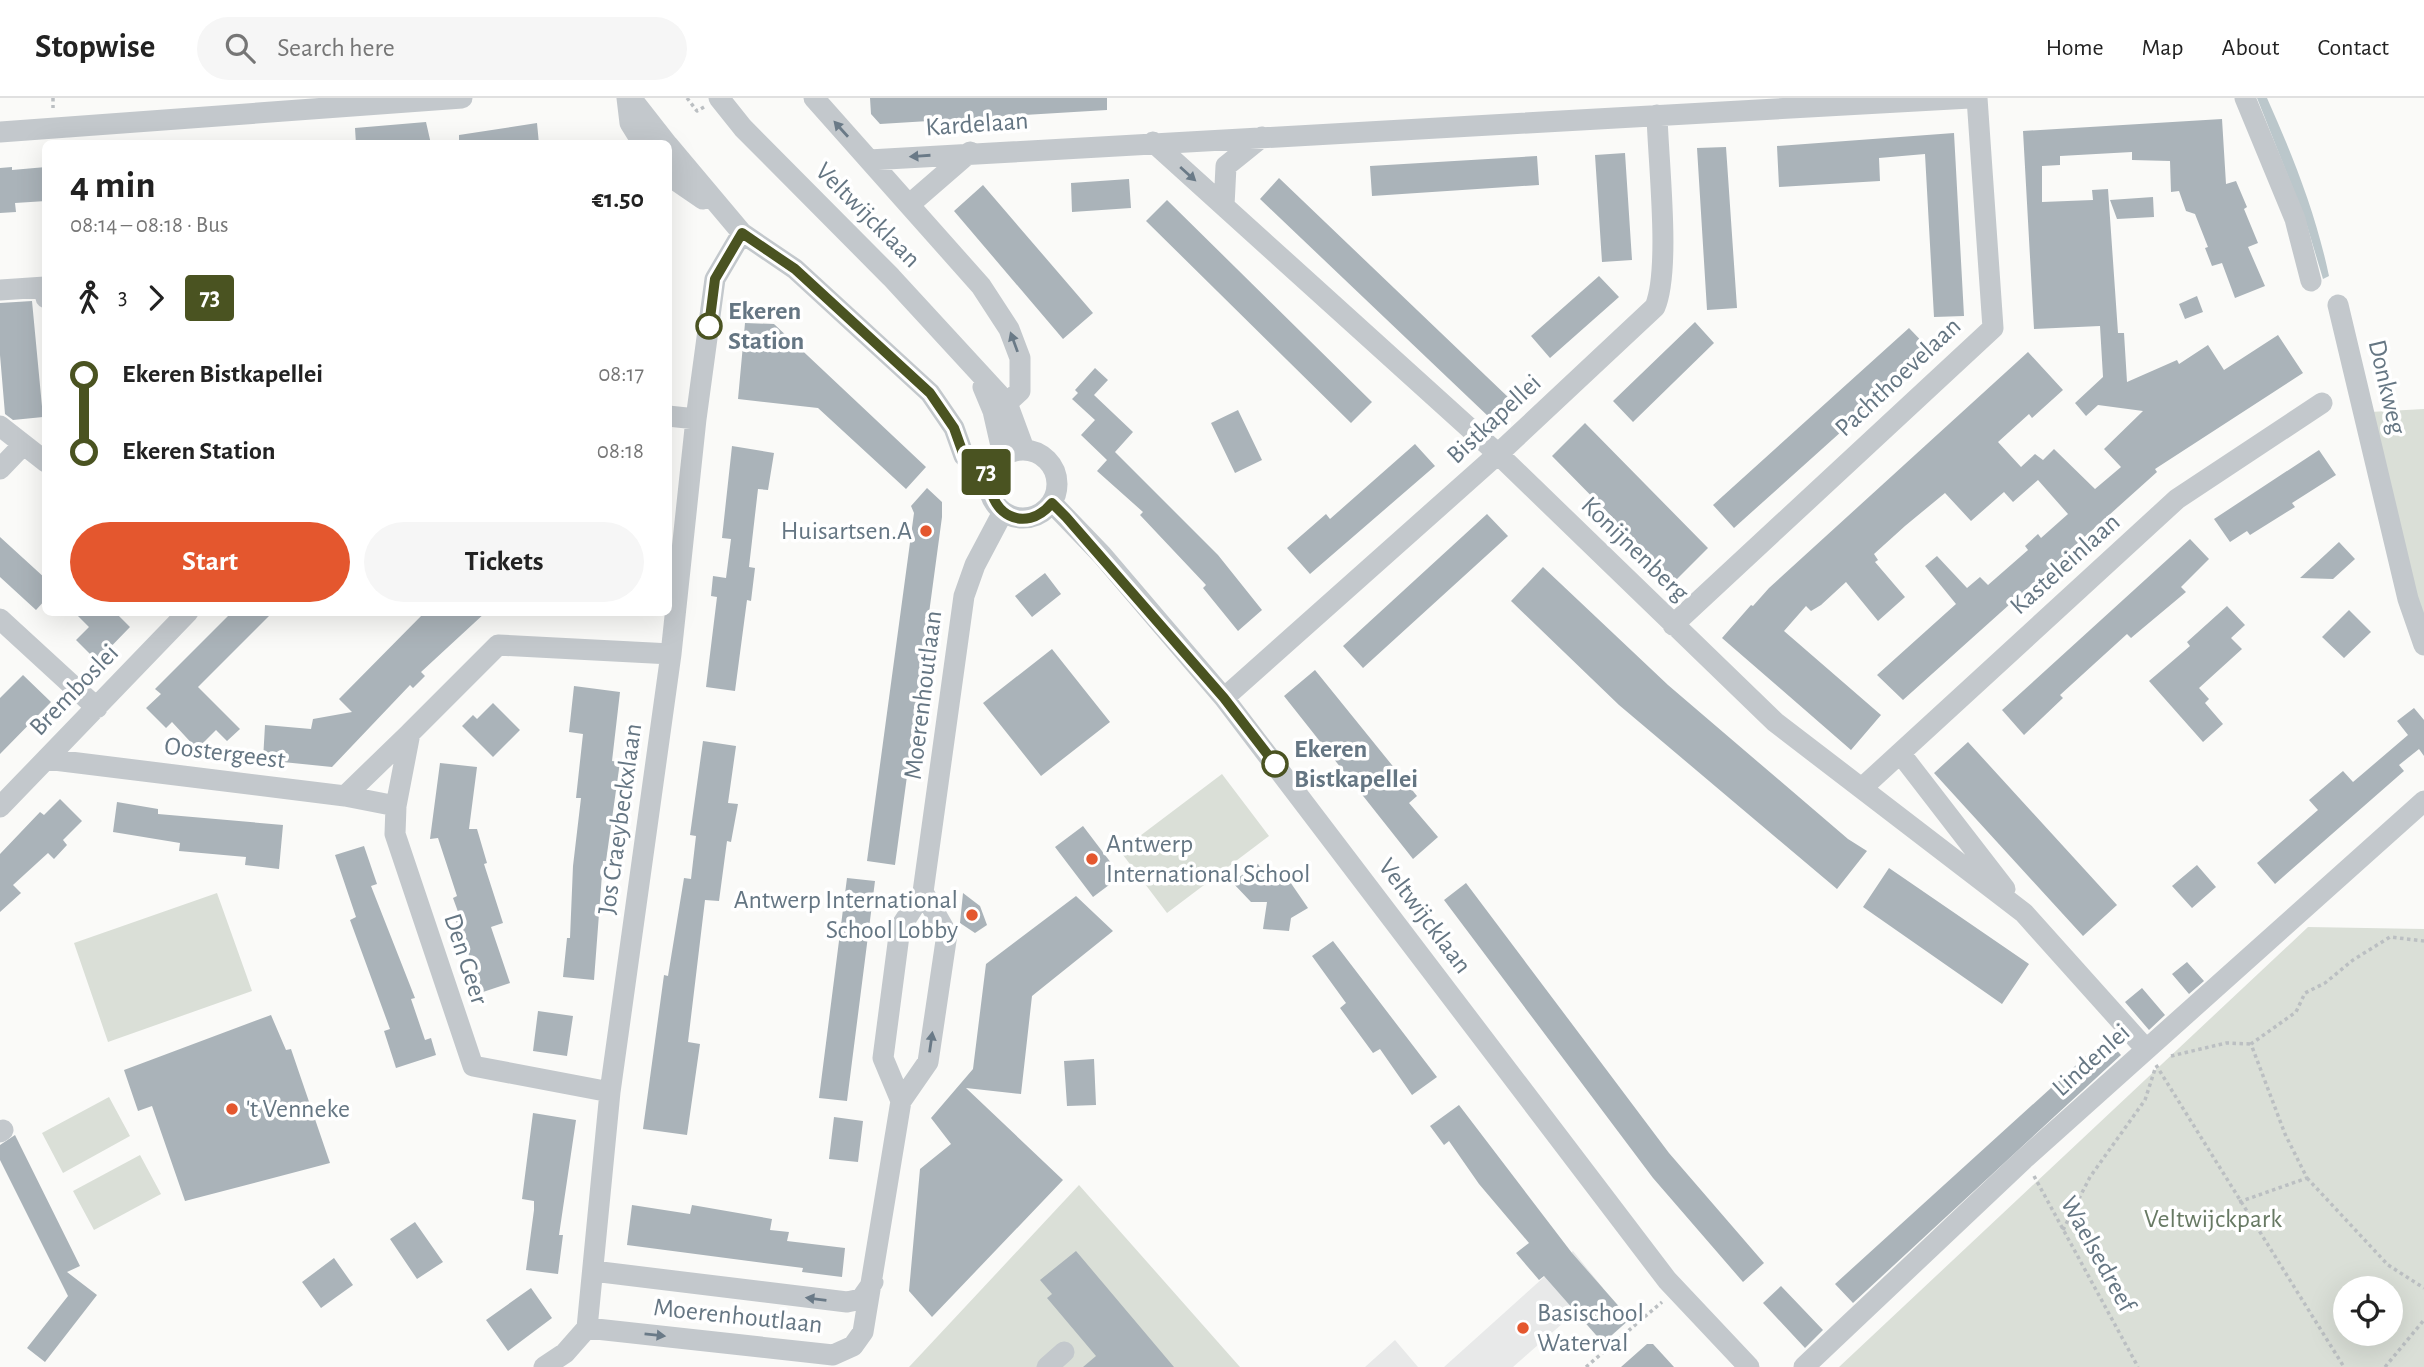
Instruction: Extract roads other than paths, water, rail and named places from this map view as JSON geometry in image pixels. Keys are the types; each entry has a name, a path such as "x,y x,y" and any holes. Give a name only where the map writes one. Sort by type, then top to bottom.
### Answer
{"street":[{"path":"0,132 462,98"},
{"path":"629,98 630,123 641,140"},
{"path":"629,98 665,140"},
{"name":"Veltwijcklaan","path":"719,98 743,128 891,277 1007,403 1024,449"},
{"path":"814,98 981,286 1009,329 1020,358 1020,391 1007,403"},
{"name":"Kardelaan","path":"869,160 970,152 1969,98"},
{"name":"Pachthoevelaan","path":"1673,625 1993,328 1977,98"},
{"path":"2245,98 2295,219 2311,281"},
{"name":"Bistkapellei","path":"1224,698 1498,454 1655,307 1661,292 1662,259 1657,115"},
{"path":"1224,206 1226,166 1262,137"},
{"name":"Konijnenberg","path":"1153,142 1498,454 1775,722 2024,913"},
{"path":"672,149 720,210 742,233 795,269 930,393 954,428 964,456 990,474"},
{"path":"910,204 970,152"},
{"path":"672,178 720,210"},
{"name":"Jos Craeybeckxlaan","path":"587,1328 610,1092 671,654 696,419 715,279 742,233"},
{"path":"0,289 42,287"},
{"name":"Donkweg","path":"2338,305 2408,599 2424,645"},
{"name":"Veltwijcklaan","path":"977,372 993,411 1003,455"},
{"name":"Kasteleinlaan","path":"1862,788 2177,499 2322,403"},
{"path":"672,416 696,419"},
{"path":"0,426 42,459"},
{"path":"0,469 23,445"},
{"path":"1024,449 1041,454 1052,466 1057,478 1052,503 1041,513 1026,518 1003,512 992,499 990,474 1003,455 1024,449"},
{"name":"Veltwijcklaan","path":"1052,503 1102,555 1224,698 1676,1290 1749,1367"},
{"name":"Moerenhoutlaan","path":"901,1101 883,1058 900,928 923,892 964,596 975,565 1003,512"},
{"name":"Bremboslei","path":"0,807 184,616"},
{"path":"0,619 97,708"},
{"path":"345,796 498,645 671,654"},
{"name":"Den Geer","path":"410,733 396,806 395,834 473,1066 610,1092"},
{"name":"Konijnenberg","path":"1900,753 2024,913 2151,1058"},
{"name":"Oostergeest","path":"46,759 345,796 396,806"},
{"name":"Lindenlei","path":"1804,1367 2024,1158 2151,1058 2424,801"},
{"name":"Moerenhoutlaan","path":"587,1328 833,1355 853,1346 863,1332 874,1280 901,1101 928,1062 947,934 923,892"},
{"name":"Moerenhoutlaan","path":"593,1271 847,1303 862,1299 874,1280"},
{"path":"544,1367 565,1353 587,1328"},
{"path":"1047,1367 1064,1352"}],"place":[{"name":"Ekeren Station","path":"709,326"},
{"name":"Huisartsen.A","path":"926,531"},
{"name":"Ekeren Bistkapellei","path":"1275,764"},
{"name":"Antwerp International School","path":"1092,859"},
{"name":"Antwerp International School Lobby","path":"972,915"},
{"name":"'t Venneke","path":"232,1109"},
{"name":"Basischool Waterval","path":"1523,1328"}],"park label":[{"name":"Veltwijckpark","path":"2213,1219"}]}
